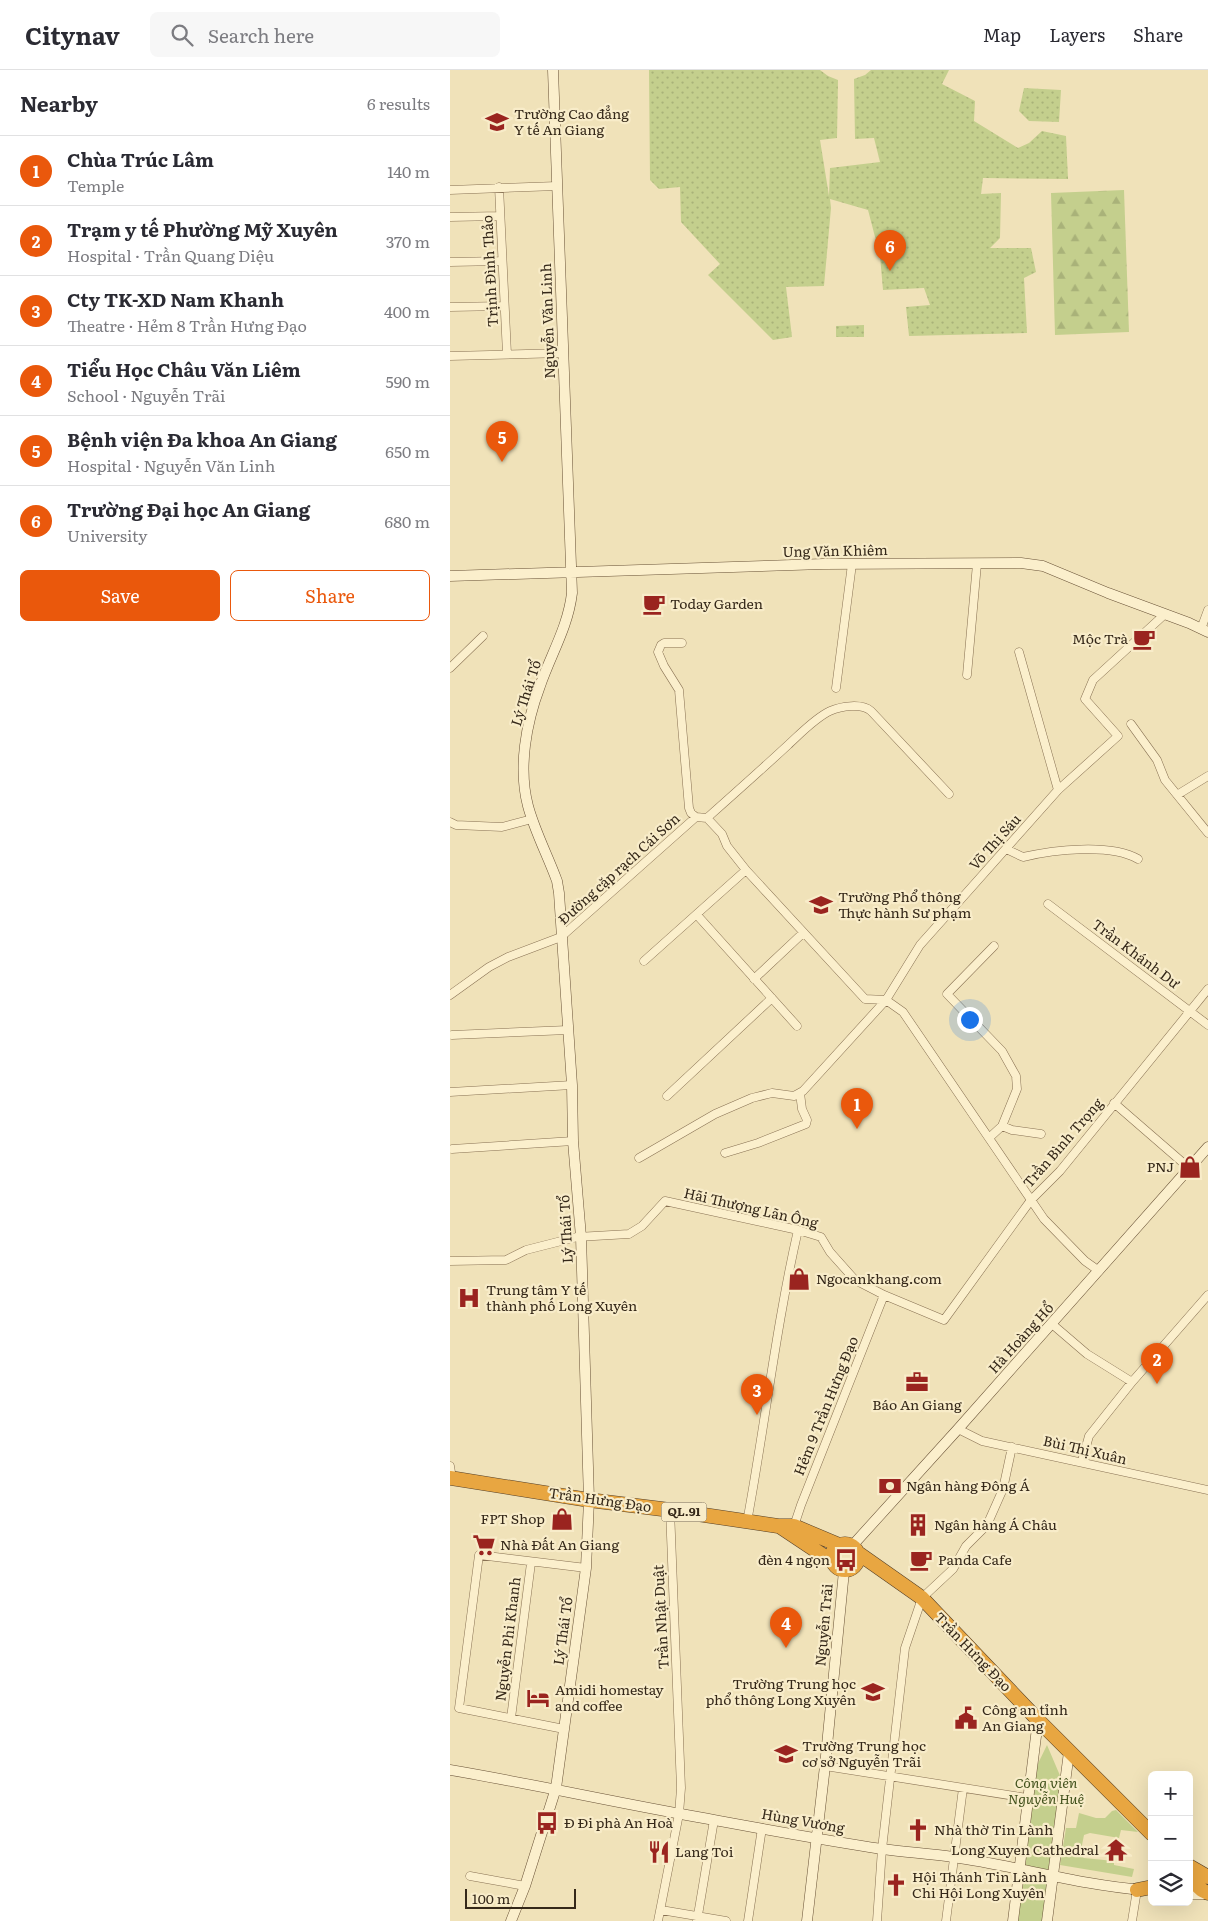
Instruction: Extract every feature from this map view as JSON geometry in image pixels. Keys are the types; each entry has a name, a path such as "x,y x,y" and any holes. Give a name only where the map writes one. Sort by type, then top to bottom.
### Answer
{"highway":[{"name":"Trần Hưng Đạo","path":"450,1476 589,1500 778,1526 794,1526 850,1548 922,1598 1069,1752 1148,1830"},
{"name":"Trần Hưng Đạo","path":"778,1526 842,1568 871,1571 894,1581 922,1598"},
{"path":"850,1548 856,1565 842,1568 832,1553 850,1548"},
{"path":"1193,1869 1208,1879"},
{"path":"1193,1883 1199,1880 1208,1879"},
{"path":"1193,1886 1208,1894"},
{"path":"1137,1890 1148,1888"}],"street":[{"name":"Nguyễn Văn Linh","path":"553,70 572,571"},
{"path":"450,190 557,186"},
{"name":"Trịnh Đình Thảo","path":"499,187 507,354"},
{"path":"450,217 500,216"},
{"path":"450,262 502,261"},
{"path":"450,307 504,306"},
{"path":"450,356 563,353"},
{"path":"836,688 852,564"},
{"name":"Ung Văn Khiêm","path":"450,576 852,564 1021,564 1043,566 1205,631"},
{"path":"967,675 977,564"},
{"name":"Lý Thái Tổ","path":"511,1921 525,1886 556,1788 586,1568 589,1500 581,1237 573,1141 572,1085 557,881 532,819 525,792 524,764 529,721 540,685 570,611 572,571"},
{"path":"1205,631 1208,610"},
{"name":"Võ Thị Sáu","path":"800,1093 886,1000 920,946 1058,790 1118,736 1085,699 1094,680 1165,614"},
{"path":"450,668 483,636"},
{"path":"682,643 664,643 658,652 664,666 679,690 689,808 696,817"},
{"path":"1019,652 1058,790"},
{"path":"948,794 868,708 856,706 825,714 804,730 707,818 722,834 727,846 746,870 865,999 886,1000 903,1012 990,1137 1044,1219 1085,1261 1099,1271"},
{"path":"1131,724 1156,760 1165,780 1208,833"},
{"path":"1177,795 1208,776"},
{"name":"Đường cặp rạch Cái Sơn","path":"450,995 489,967 508,957 561,937 696,817 707,818"},
{"path":"450,822 456,825 502,827 532,819"},
{"path":"1006,849 1016,856 1023,857 1049,851 1100,850 1121,852 1138,859"},
{"path":"644,961 746,870"},
{"name":"Trần Khánh Dư","path":"1048,904 1208,1025"},
{"path":"697,915 797,1026"},
{"path":"754,979 803,933"},
{"path":"990,1137 1002,1126 1017,1089 1016,1076 1002,1051 947,994 994,946"},
{"name":"Trần Bình Trọng","path":"944,1320 1031,1200 1060,1171 1208,988"},
{"path":"668,1096 772,998"},
{"path":"452,1035 568,1030"},
{"path":"450,1092 572,1085"},
{"path":"639,1158 715,1114 752,1098 772,1093 794,1096 800,1093 802,1109 807,1120 806,1124 758,1143 725,1153"},
{"path":"1114,1103 1189,1168"},
{"path":"1002,1126 1012,1130 1041,1134"},
{"path":"452,1150 573,1141"},
{"name":"Hà Hoàng Hổ","path":"850,1548 1052,1324 1208,1147"},
{"name":"Hãi Thượng Lãn Ông","path":"450,1261 506,1260 526,1250 581,1237 629,1234 642,1226 665,1201 822,1237 830,1252 855,1280 884,1295 944,1320"},
{"path":"747,1522 788,1275 798,1230"},
{"name":"Hẻm 9 Trần Hưng Đạo","path":"794,1526 818,1459 884,1295"},
{"path":"1082,1461 1089,1436 1132,1382 1208,1295"},
{"path":"1052,1324 1087,1354 1132,1382"},
{"name":"Bùi Thị Xuân","path":"958,1429 982,1441 1082,1461 1208,1490"},
{"path":"877,1921 882,1849 892,1777 905,1648 922,1598 953,1569 966,1546 987,1525 1003,1489 1012,1447"},
{"name":"Trần Nhật Duật","path":"658,1921 679,1814 681,1788 670,1548 670,1510"},
{"path":"564,1729 459,1708 479,1555 531,1563 586,1568"},
{"name":"Nguyễn Phi Khanh","path":"511,1718 531,1563"},
{"name":"Nguyễn Trãi","path":"807,1921 825,1766 842,1568"},
{"path":"1013,1921 1018,1868 1038,1720"},
{"path":"1047,1921 1069,1752"},
{"path":"825,1766 1028,1798"},
{"name":"Hùng Vương","path":"450,1770 556,1788 679,1814 816,1838 882,1849 953,1857 1053,1876 1148,1891"},
{"path":"946,1921 963,1788"},
{"path":"698,1919 714,1820"},
{"path":"748,1921 762,1828"},
{"path":"470,1876 525,1886"},
{"path":"1132,1921 1137,1890"},
{"path":"660,1910 698,1919 726,1921"}],"green space":[{"path":"649,70 820,70 838,80 837,138 820,140 829,196 830,168 880,162 874,138 855,139 854,79 865,75 871,70 949,70 942,84 975,101 974,121 1018,148 1029,143 1042,131 1066,136 1068,179 983,178 981,194 1001,193 1000,238 990,248 1031,248 1036,272 1024,278 1027,333 909,336 906,307 930,305 924,288 883,290 880,256 868,210 830,199 831,208 824,286 786,287 792,337 773,340 708,275 720,264 681,222 680,187 659,189 650,180"},
{"path":"1024,88 1061,90 1059,122 1029,121 1019,111"},
{"path":"1124,190 1129,332 1055,335 1051,193"},
{"path":"864,325 864,337 836,337 836,326"},
{"name":"Công viên Nguyễn Huệ","path":"1047,1745 1064,1785 1048,1921 1014,1921 1030,1780"},
{"path":"1116,1810 1138,1832 1121,1830 1119,1838 1090,1833 1084,1835 1080,1855 1084,1858 1114,1861 1114,1865 1134,1869 1132,1877 1060,1865 1066,1828 1076,1828 1079,1813 1096,1818 1105,1818 1112,1811"}],"place":[{"name":"Trường Cao đẳng Y tế An Giang","path":"497,122"},
{"name":"Trường Đại học An Giang","path":"890,271"},
{"name":"Bệnh viện Đa khoa An Giang","path":"502,462"},
{"name":"Today Garden","path":"654,604"},
{"name":"Mộc Trà","path":"1144,639"},
{"name":"Trường Phổ thông Thực hành Sư phạm","path":"821,905"},
{"name":"Chùa Trúc Lâm","path":"857,1129"},
{"name":"PNJ","path":"1190,1167"},
{"name":"Ngocankhang.com","path":"799,1279"},
{"name":"Trung tâm Y tế thành phố Long Xuyên","path":"469,1298"},
{"name":"Báo An Giang","path":"917,1382"},
{"name":"Trạm y tế Phường Mỹ Xuyên","path":"1157,1384"},
{"name":"Cty TK-XD Nam Khanh","path":"757,1415"},
{"name":"Ngân hàng Đông Á","path":"890,1486"},
{"name":"FPT Shop","path":"562,1519"},
{"name":"Ngân hàng Á Châu","path":"918,1525"},
{"name":"Nhà Đất An Giang","path":"484,1545"},
{"name":"đèn 4 ngọn","path":"846,1560"},
{"name":"Panda Cafe","path":"921,1560"},
{"name":"Tiểu Học Châu Văn Liêm","path":"786,1648"},
{"name":"Trường Trung học phổ thông Long Xuyên","path":"873,1692"},
{"name":"Amidi homestay and coffee","path":"538,1698"},
{"name":"Công an tỉnh An Giang","path":"966,1718"},
{"name":"Trường Trung học cơ sở Nguyễn Trãi","path":"786,1754"},
{"name":"Đ Đi phà An Hoà","path":"547,1823"},
{"name":"Nhà thờ Tin Lành","path":"918,1830"},
{"name":"Long Xuyen Cathedral","path":"1116,1850"},
{"name":"Lang Toi","path":"659,1852"},
{"name":"Hội Thánh Tin Lành Chi Hội Long Xuyên","path":"896,1885"}]}
